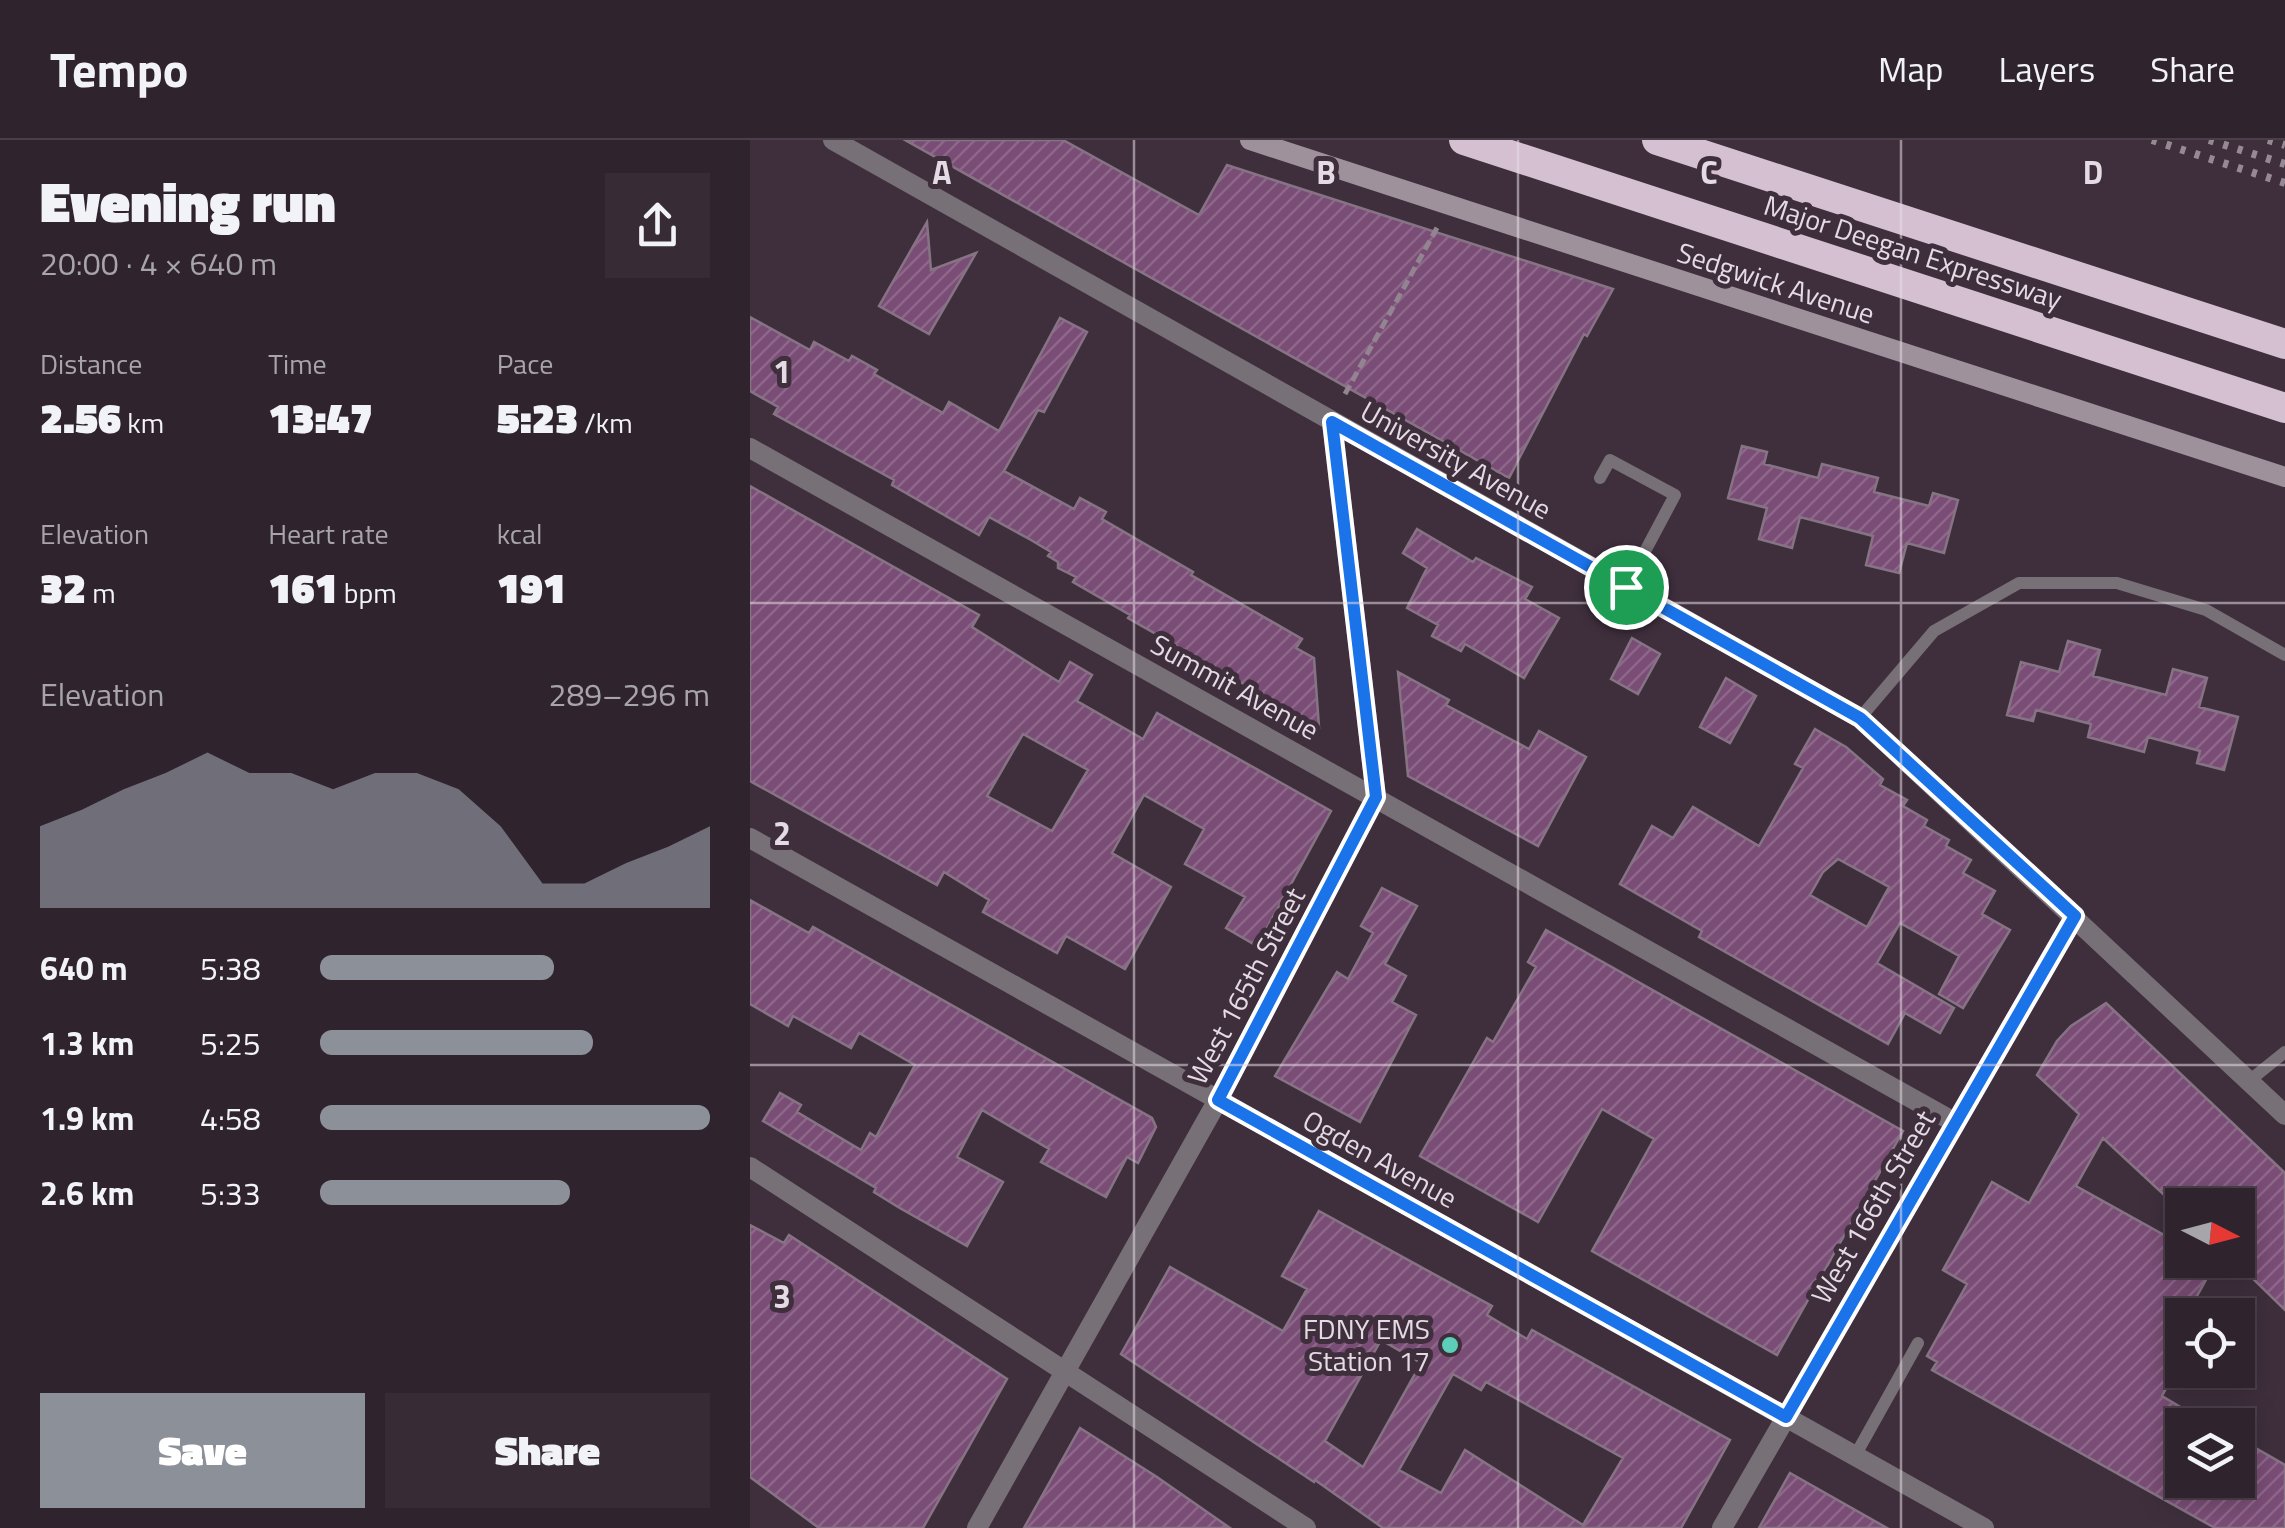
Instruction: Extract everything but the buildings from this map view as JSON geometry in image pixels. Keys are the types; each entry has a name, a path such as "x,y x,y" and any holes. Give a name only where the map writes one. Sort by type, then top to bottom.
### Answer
{"highway":[{"name":"Major Deegan Expressway","path":"1464,140 2285,408"},
{"name":"Major Deegan Expressway","path":"1657,140 2285,344"}],"main road":[{"name":"Sedgwick Avenue","path":"1250,140 2285,477"}],"street":[{"name":"University Avenue","path":"832,140 1860,718 2285,1115"},
{"path":"1332,422 1376,797"},
{"name":"Summit Avenue","path":"750,448 1954,1122"},
{"name":"West 165th Street","path":"977,1528 1218,1100 1376,797"},
{"name":"Ogden Avenue","path":"750,838 1982,1527"},
{"name":"West 166th Street","path":"1722,1528 2075,916"},
{"path":"750,1168 1306,1528"}],"lane":[{"path":"1600,478 1610,460 1675,495 1626,587"},
{"path":"1860,718 1934,631 2019,583 2117,582 2206,610 2285,655"},
{"path":"2249,1081 2285,1052"},
{"path":"1855,1456 1918,1343"}],"path":[{"path":"1345,394 1450,206"}],"railway":[{"path":"2152,140 2285,183"},
{"path":"2209,140 2285,164"},
{"path":"2268,140 2285,145"}],"place":[{"name":"FDNY EMS Station 17","path":"1450,1345"}],"route":[{"path":"1332,422 1626,587 1860,718 2075,916 1786,1417 1218,1100 1376,797 1332,422"}]}
